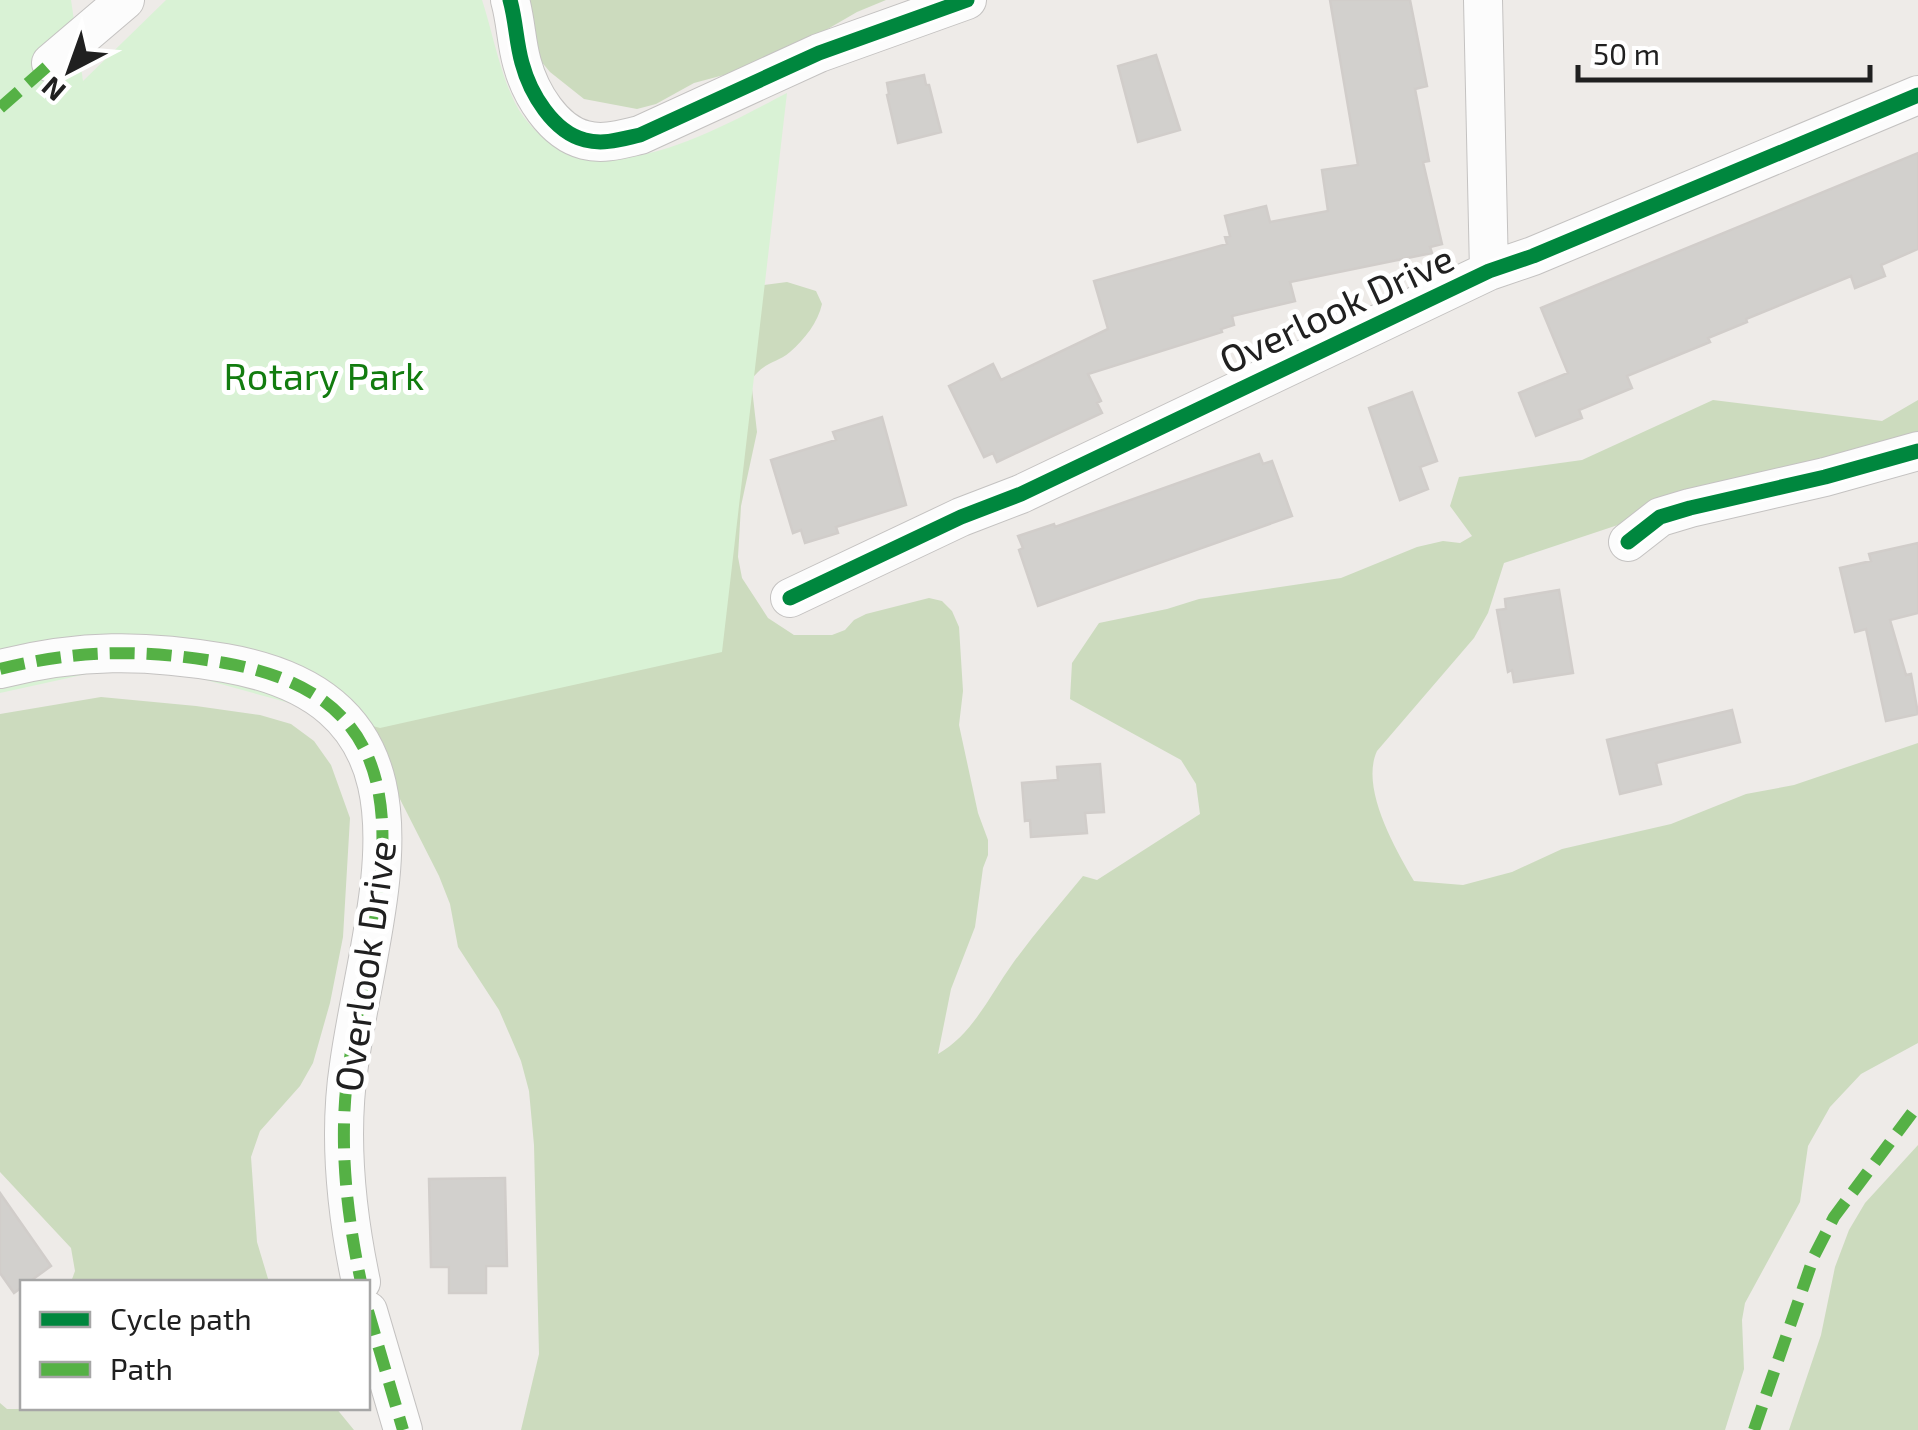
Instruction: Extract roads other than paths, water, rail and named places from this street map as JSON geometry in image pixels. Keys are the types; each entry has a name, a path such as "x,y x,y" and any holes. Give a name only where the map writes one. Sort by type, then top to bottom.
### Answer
{"street":[{"path":"51,63 124,0"},
{"path":"510,0 522,64 538,100 560,128 584,140 609,142 640,135 819,52 967,0"},
{"path":"1484,0 1489,271"},
{"name":"Overlook Drive","path":"790,598 960,517 1021,494 1489,271 1918,94"},
{"path":"1628,542 1660,517 1918,452"},
{"name":"Overlook Drive","path":"0,669 55,656 135,652 255,668 304,688 334,709 363,746 378,781 384,821 382,883 348,1068 343,1147 351,1237 361,1280"},
{"path":"370,1317 403,1430"}],"park label":[{"name":"Rotary Park","path":"324,375"}]}
